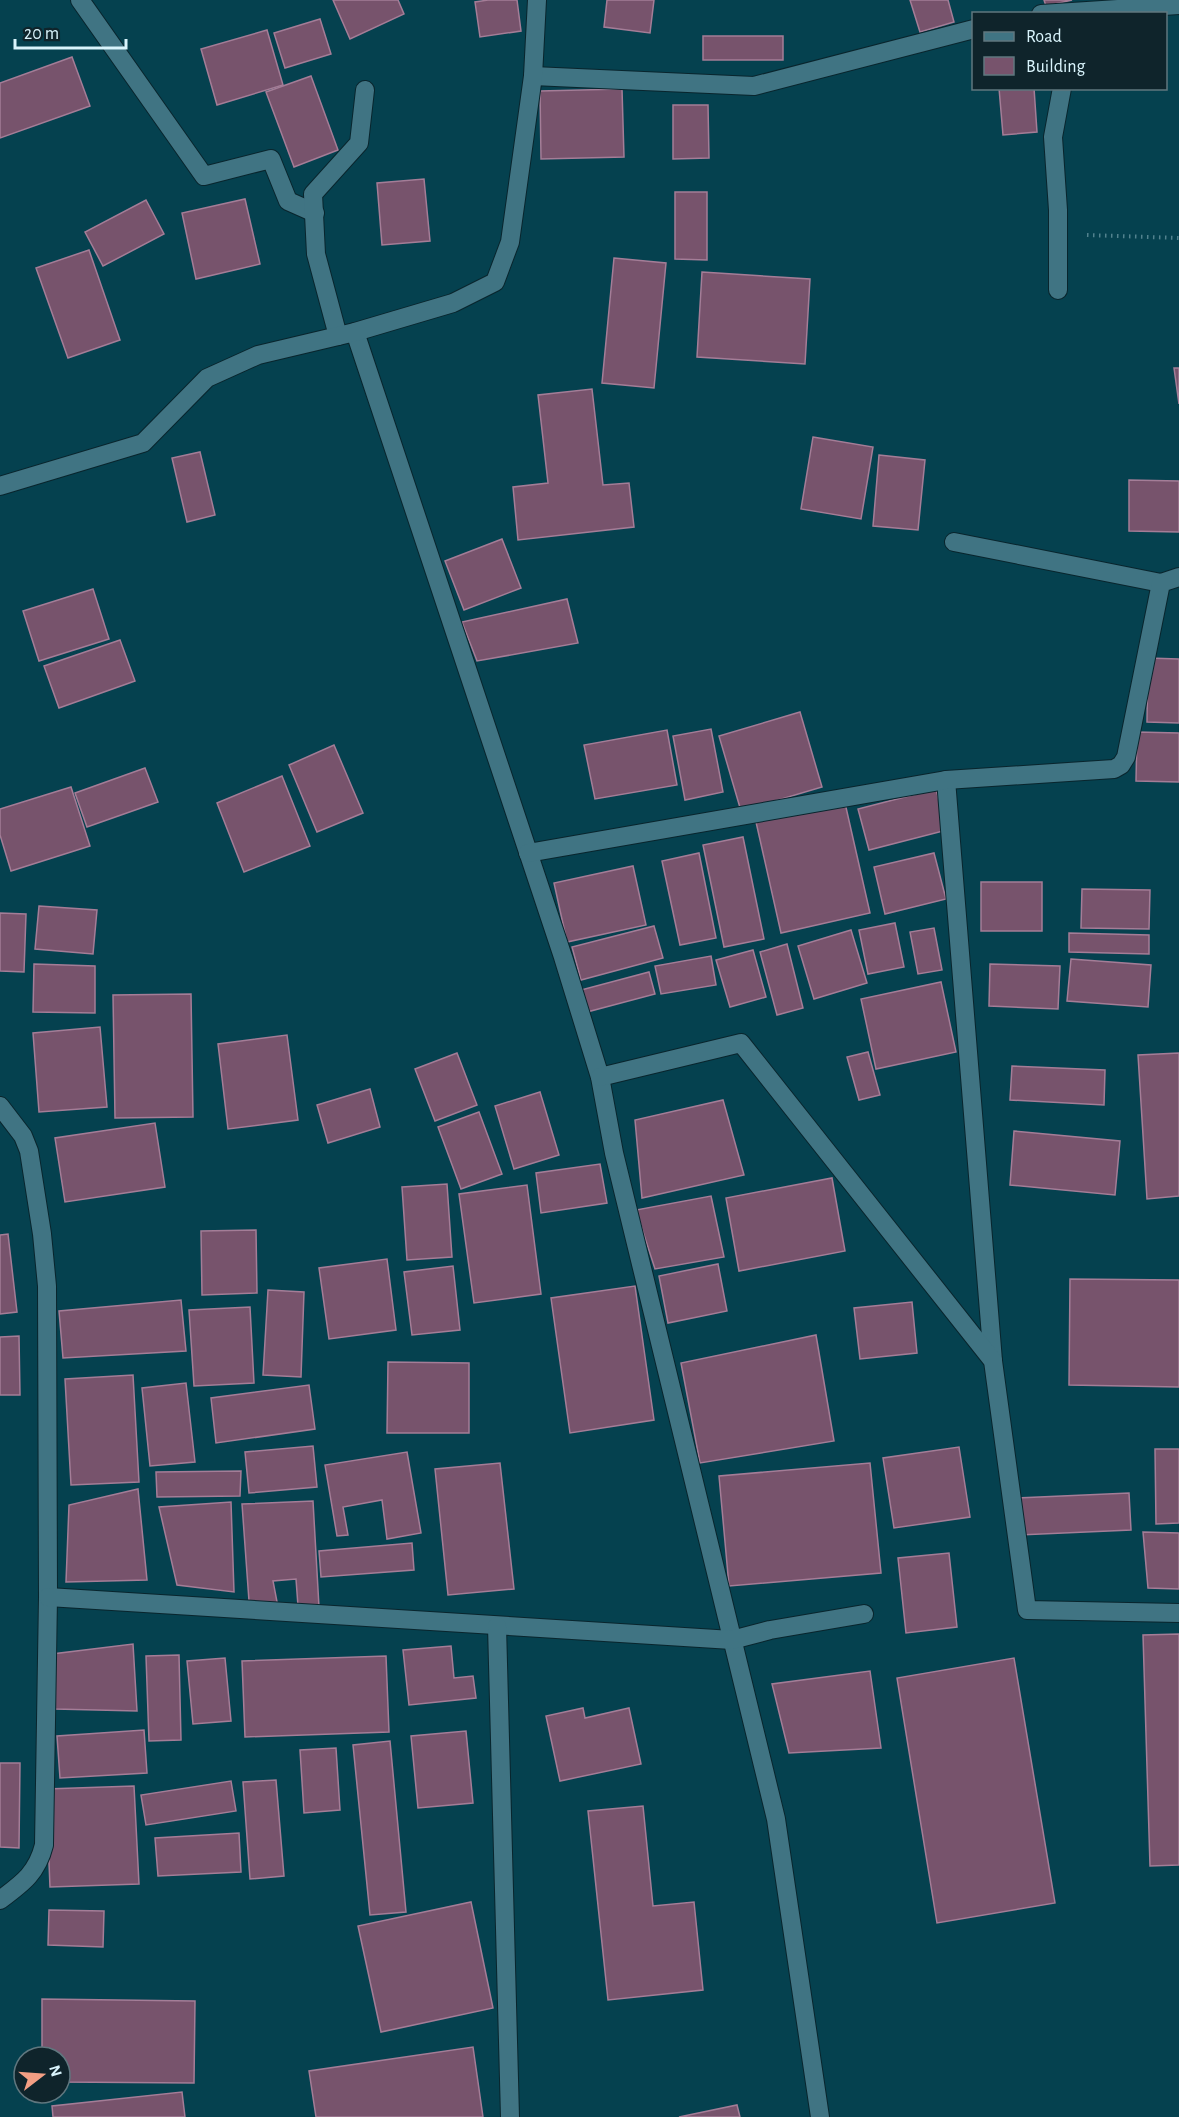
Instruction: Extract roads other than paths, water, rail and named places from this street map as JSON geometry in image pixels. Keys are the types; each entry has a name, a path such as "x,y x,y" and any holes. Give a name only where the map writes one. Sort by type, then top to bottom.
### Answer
{"street":[{"path":"80,0 204,176 271,159 288,201 315,213"},
{"path":"0,486 143,443 207,378 258,355 346,334 453,303 495,282 510,242 533,76 537,0"},
{"path":"1066,12 1179,5"},
{"path":"533,76 754,86 972,30"},
{"path":"365,90 359,143 313,194 316,254 528,853 600,1077 614,1153 776,1819 820,2117"},
{"path":"1058,290 1058,210 1053,137 1062,90"},
{"path":"954,542 1161,583 1179,577"},
{"path":"528,853 946,780 1106,770 1121,765 1126,757 1161,583"},
{"path":"946,780 993,1361 1027,1610 1179,1613"},
{"path":"600,1077 741,1043 993,1361"},
{"path":"0,1106 23,1136 29,1151 45,1265 48,1597 44,1845 40,1861 33,1872 21,1885 0,1900"},
{"path":"48,1597 732,1640 770,1630 864,1614"},
{"path":"497,1626 510,2117"}]}
